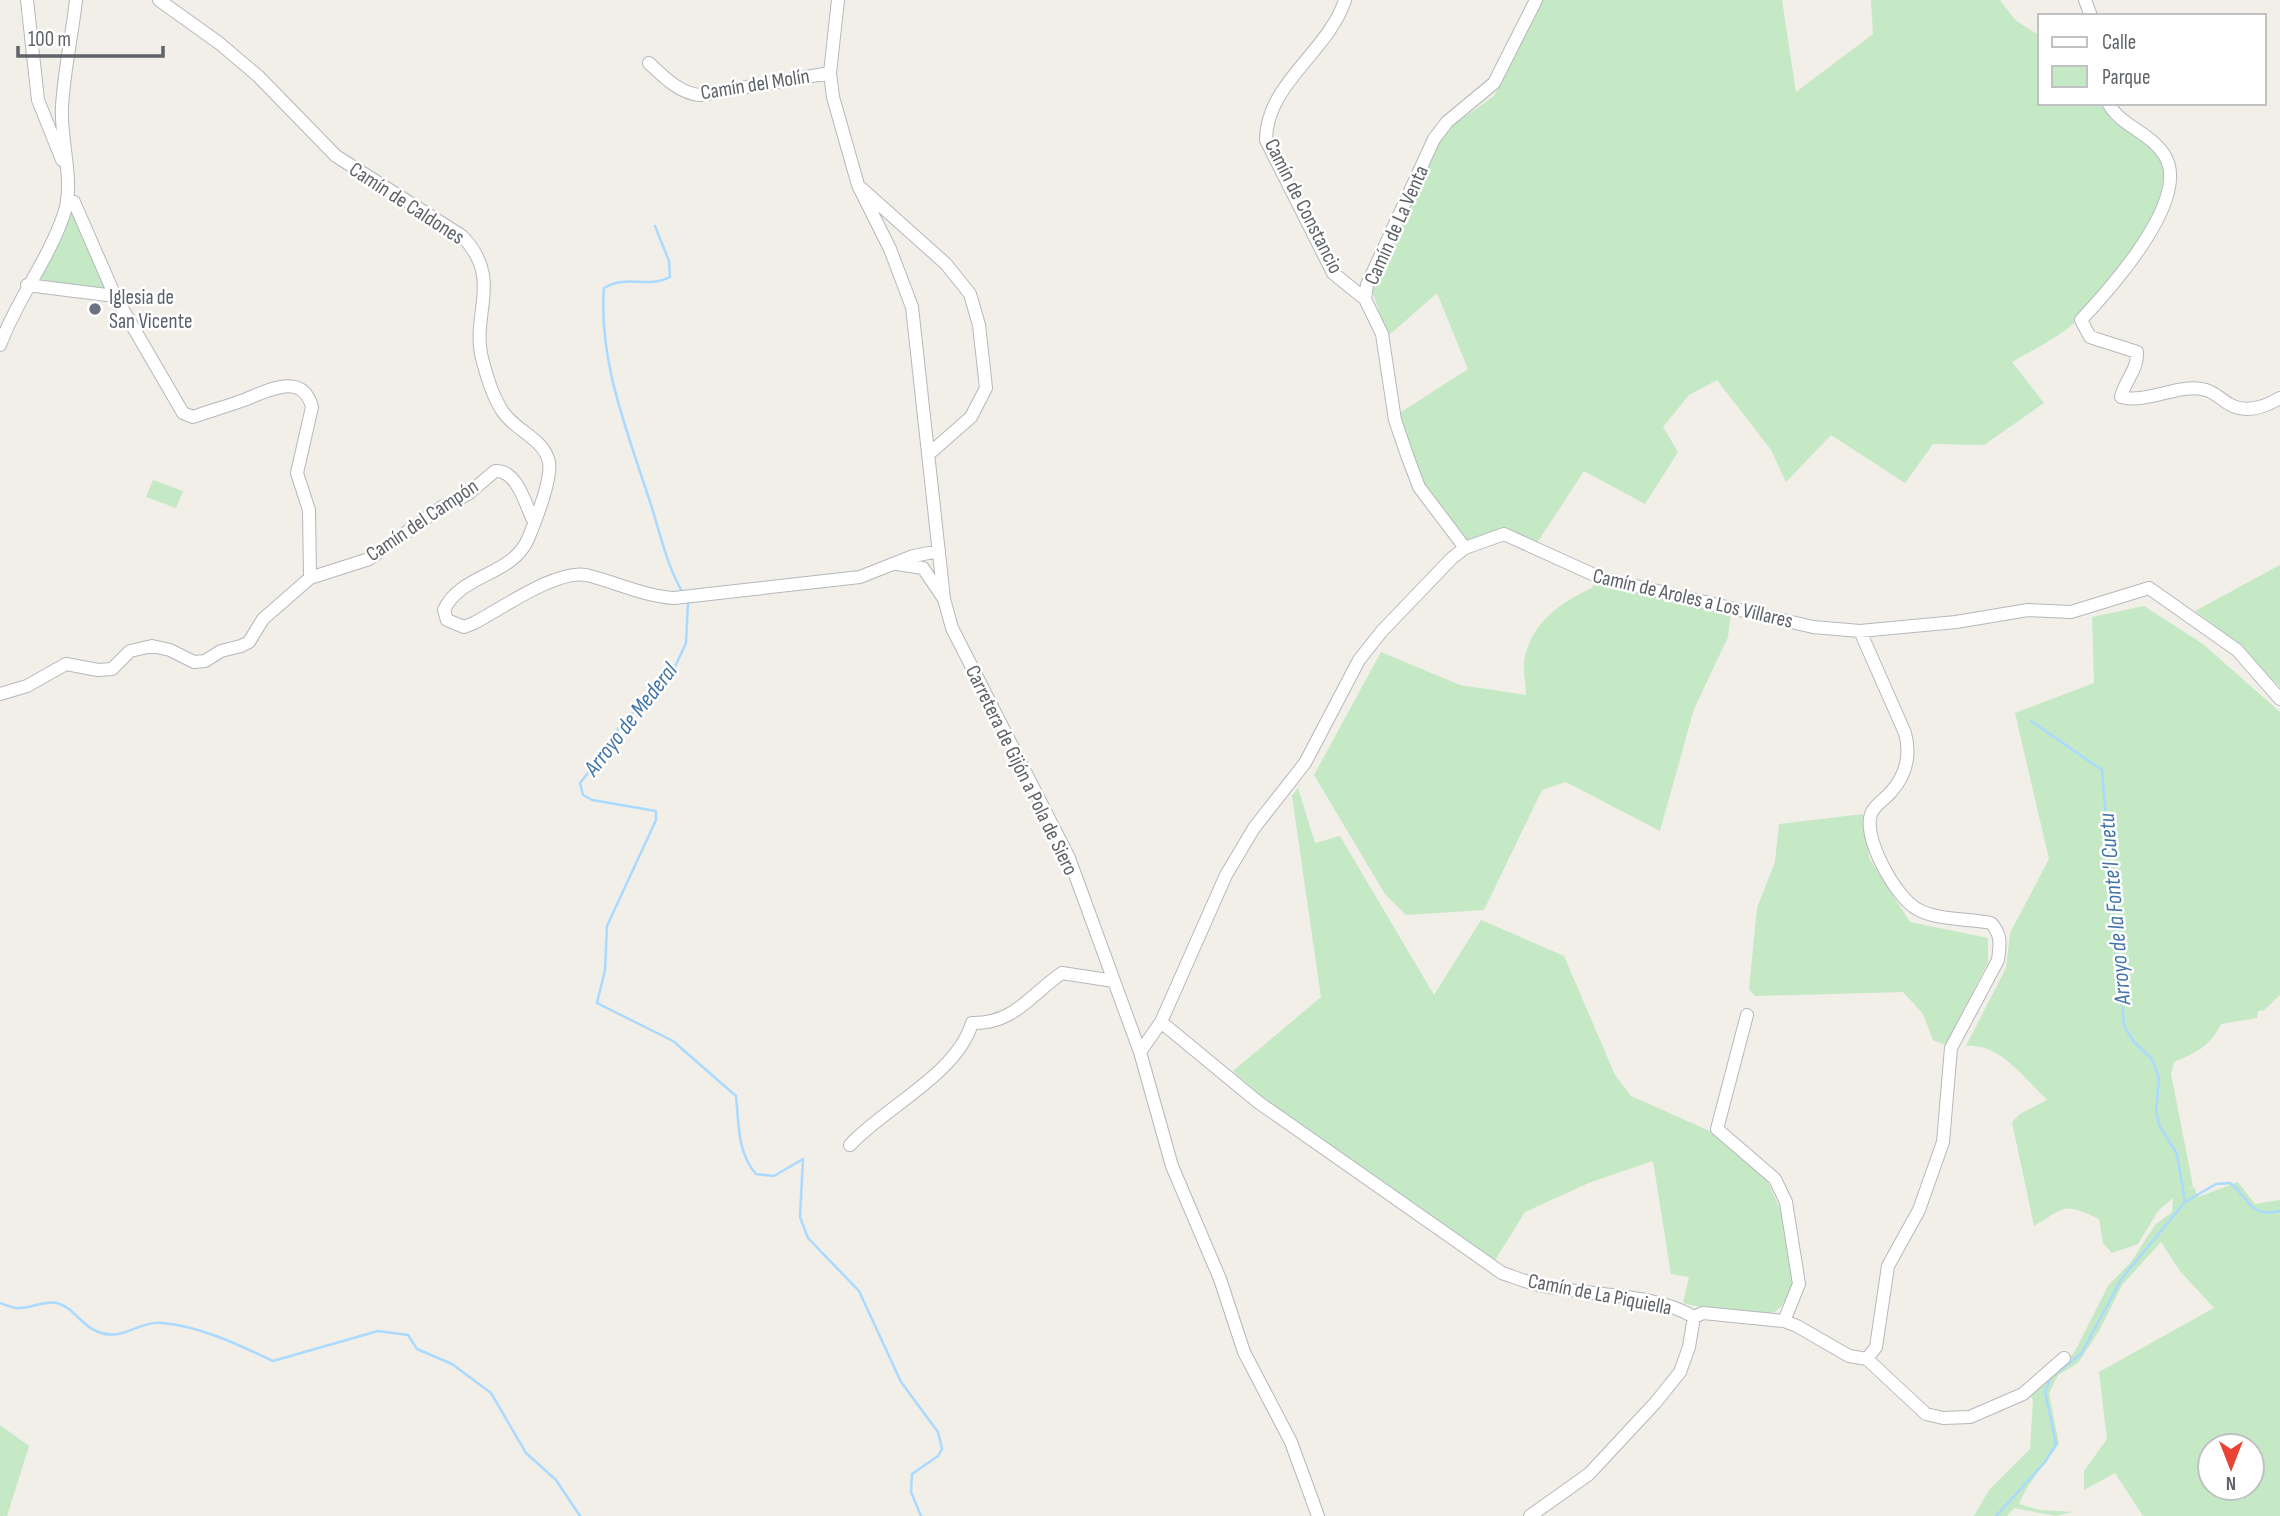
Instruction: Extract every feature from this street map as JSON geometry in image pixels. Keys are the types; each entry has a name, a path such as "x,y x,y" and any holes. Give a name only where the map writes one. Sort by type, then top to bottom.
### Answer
{"street":[{"path":"27,0 38,100 65,167"},
{"path":"0,345 11,315 44,259 65,213 67,199 62,109 76,0"},
{"name":"Camín de Caldones","path":"159,0 219,43 258,76 336,156 463,236 473,247 483,267 486,281 479,336 492,392 514,425 546,452 550,464 549,478 519,554 458,590 443,610 447,620 464,627 548,583 575,574 653,596 674,598 860,577 893,564 940,556"},
{"name":"Carretera de Gijón a Pola de Siero","path":"838,0 830,73 832,97 858,185 906,285 918,352 944,599 952,628 1069,858 1140,1052 1172,1166 1220,1279 1244,1352 1291,1442 1318,1516"},
{"name":"Camín de Constancio","path":"1345,0 1332,28 1273,106 1266,124 1266,140 1333,273 1365,299"},
{"name":"Camín de La Venta","path":"1465,548 1419,487 1395,420 1382,334 1365,299 1367,285 1434,139 1447,122 1494,83 1536,0"},
{"name":"Camín del Molín","path":"649,62 666,80 691,94 699,95 830,73"},
{"path":"2109,105 2114,115 2157,146 2168,160 2169,187 2162,211 2114,286 2081,320 2090,337 2137,352 2138,364 2124,385 2121,397 2133,400 2205,389 2233,407 2262,409 2280,398"},
{"path":"858,185 946,264 970,294 979,325 986,388 971,417 930,453"},
{"path":"67,199 74,202 115,296 183,414 193,417 282,385 299,388 309,397 312,407 298,472 309,510 310,578"},
{"path":"27,285 115,296"},
{"name":"Camín del Campón","path":"0,694 38,681 66,664 99,670 111,669 135,648 152,646 170,650 194,662 205,661 249,642 263,618 310,578 378,553 442,507 468,494 495,471 508,474 515,481 533,520"},
{"name":"Camín de Aroles a Los Villares","path":"1140,1052 1161,1022 1226,875 1254,828 1305,763 1359,660 1382,631 1465,548 1504,534 1601,578 1813,626 1860,631 1956,622 2028,610 2071,612 2149,588 2237,650 2280,699"},
{"path":"940,556 923,568 944,599"},
{"name":"Camín de Caldones","path":"893,564 923,568"},
{"path":"1860,631 1905,733 1909,749 1899,782 1871,814 1870,835 1878,854 1902,896 1916,909 1991,923 1998,932 2000,944 1998,960 1951,1048 1943,1142 1919,1210 1888,1266 1876,1347 1867,1359"},
{"path":"850,1145 951,1058 972,1023 999,1021 1010,1015 1062,973 1114,981"},
{"path":"1747,1015 1717,1129 1775,1179 1786,1202 1799,1284 1784,1321"},
{"name":"Camín de La Piquiella","path":"1161,1022 1258,1102 1502,1273 1538,1285 1673,1308 1694,1317 1703,1313 1784,1321 1849,1356 1867,1359 1926,1414 1943,1418 1970,1417 2023,1394 2064,1358"},
{"path":"1531,1516 1589,1474 1656,1402 1680,1372 1689,1347 1694,1317"}],"green space":[{"path":"1543,0 1782,0 1796,92 1873,34 1871,0 2000,0 2015,20 2038,35 2038,105 2101,105 2113,121 2145,141 2155,151 2163,175 2160,197 2151,220 2105,290 2061,333 2012,362 2044,403 1984,445 1933,444 1905,483 1831,435 1786,482 1771,450 1717,380 1689,395 1663,427 1678,452 1645,504 1584,471 1537,543 1503,529 1467,540 1423,484 1398,414 1468,369 1437,293 1388,336 1371,288 1437,143 1449,128 1494,96"},
{"path":"67,199 115,296 27,285"},
{"path":"153,480 183,491 176,508 146,497"},
{"path":"2280,565 2280,687 2238,643 2195,611"},
{"path":"1594,582 1731,612 1728,637 1694,709 1660,831 1566,782 1542,790 1484,910 1406,915 1385,894 1314,775 1381,652 1460,685 1526,695 1524,662 1527,649 1539,626 1558,608 1592,588"},
{"path":"2144,606 2203,644 2280,712 2280,995 2264,1010 2258,1011 2257,1018 2221,1024 2207,1043 2174,1062 2171,1074 2193,1186 2189,1189 2194,1187 2198,1197 2238,1182 2255,1204 2280,1200 2280,1516 2143,1516 2115,1473 2084,1490 2084,1471 2107,1439 2099,1372 2214,1308 2180,1271 2161,1242 2122,1285 2099,1331 2078,1363 2058,1375 2049,1393 2059,1444 2019,1504 2040,1510 2072,1512 2056,1516 2014,1508 2007,1516 1974,1516 1989,1490 2030,1449 2033,1400 2023,1384 2064,1365 2075,1351 2108,1286 2131,1262 2155,1225 2172,1212 2173,1198 2158,1211 2138,1244 2112,1253 2103,1243 2099,1219 2078,1210 2058,1211 2034,1226 2012,1122 2020,1114 2047,1100 2000,1056 1978,1046 1966,1046 2006,968 2010,933 2049,859 2015,713 2094,683 2092,617"},
{"path":"1298,788 1315,843 1340,836 1434,995 1481,920 1564,956 1615,1075 1631,1096 1712,1132 1767,1180 1782,1213 1794,1288 1779,1309 1764,1315 1753,1315 1683,1303 1689,1277 1671,1274 1653,1161 1591,1182 1525,1212 1494,1262 1267,1102 1233,1071 1321,997 1292,796"},
{"path":"1863,814 1869,858 1910,922 1988,938 1988,962 1946,1045 1933,1040 1923,1014 1903,992 1755,996 1749,989 1757,908 1775,862 1779,824"},
{"path":"0,1425 29,1446 7,1516 0,1516"}],"waterway":[{"name":"Arroyo de Mederal","path":"655,226 669,261 670,277 653,282 621,282 604,288 603,315 616,396 668,561 683,593"},
{"name":"Arroyo de Mederal","path":"688,602 686,643 674,669 655,694 622,722 607,749 580,783 583,795 592,800 656,811 656,820 607,926 605,970 597,1003 673,1041 736,1096 742,1147 756,1174 774,1176 803,1159 800,1217 808,1238 859,1291 901,1382 938,1432 942,1449 938,1456 912,1474 911,1492 921,1516"},
{"name":"Arroyo de la Fonte'l Cuetu","path":"2031,721 2102,770 2124,1026 2134,1042 2152,1059 2159,1079 2156,1111 2159,1125 2177,1154 2185,1202"},
{"path":"1996,1516 2045,1462 2056,1444 2045,1392 2051,1377 2081,1354 2122,1278 2185,1202 2216,1184 2230,1183 2255,1209 2262,1212 2280,1211"},
{"path":"0,1303 18,1308 57,1303 68,1308 91,1328 105,1334 114,1335 153,1323 191,1328 219,1337 273,1361 378,1331 408,1335 417,1349 452,1364 491,1393 526,1453 556,1480 580,1516"}],"place":[{"name":"Iglesia de San Vicente","path":"95,309"}]}
